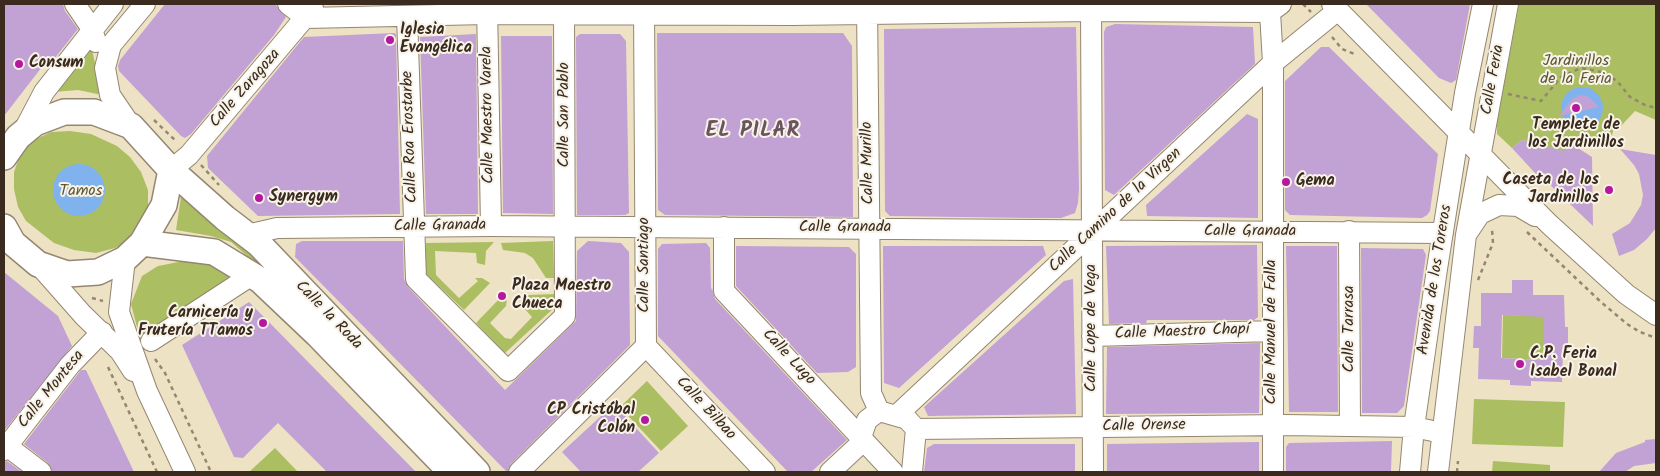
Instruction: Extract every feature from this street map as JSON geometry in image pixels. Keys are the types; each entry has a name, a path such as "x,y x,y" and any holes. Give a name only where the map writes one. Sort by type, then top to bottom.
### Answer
{"main road":[{"path":"11,144 49,116 79,110 109,116 131,126"},
{"name":"Calle la Roda","path":"131,126 171,170 259,244 477,472"},
{"path":"7,236 38,264 67,274 82,274 112,267 134,251 164,205 171,170"},
{"name":"Calle la Roda","path":"134,251 214,252 252,275 267,286 318,335 451,472"}],"street":[{"path":"75,4 92,29 105,68 110,95 131,126"},
{"path":"11,144 44,92 113,4"},
{"path":"105,68 111,45 145,4"},
{"path":"288,4 311,11 408,16 487,9 1276,8"},
{"name":"Calle Feria","path":"1459,134 1482,4"},
{"name":"Calle Feria","path":"1481,156 1508,4"},
{"name":"Calle Lope de Vega","path":"1091,7 1093,472"},
{"path":"1335,7 1550,224 1626,294 1656,315"},
{"name":"Calle Camino de la Virgen","path":"830,472 858,446 867,420 888,413 1092,232 1335,7"},
{"name":"Calle Manuel de Falla","path":"1273,472 1273,64 1276,8"},
{"name":"Calle Maestro Varela","path":"487,9 491,226"},
{"name":"Calle San Pablo","path":"564,9 566,227"},
{"name":"Calle Santiago","path":"644,9 646,346"},
{"name":"Calle Murillo","path":"867,9 871,393 888,413"},
{"name":"Calle Zaragoza","path":"171,170 189,155 311,11"},
{"name":"Calle Roa Erostarbe","path":"408,16 414,227"},
{"name":"Avenida de los Toreros","path":"1410,472 1414,427 1459,134"},
{"name":"Avenida de los Toreros","path":"1438,472 1466,235 1481,156"},
{"name":"Avenida de los Toreros","path":"1466,235 1480,214 1499,205 1518,206 1550,224"},
{"name":"Calle Granada","path":"248,236 277,228 491,226 870,228 1092,232 1349,231 1443,233"},
{"path":"414,227 416,279 508,371 565,316 566,227"},
{"name":"Calle Lugo","path":"724,227 724,290 893,472"},
{"name":"Calle Tarrasa","path":"1349,231 1350,426"},
{"path":"134,251 119,312 147,391 185,472"},
{"path":"38,264 83,315 97,336 120,351 147,391"},
{"path":"152,341 252,275"},
{"name":"Calle Maestro Chapí","path":"1092,336 1273,331"},
{"name":"Calle Montesa","path":"6,448 70,365 97,336"},
{"path":"519,472 646,346"},
{"name":"Calle Bilbao","path":"646,346 764,472"},
{"path":"888,413 907,419 916,428 912,472"},
{"name":"Calle Orense","path":"916,428 1272,425 1414,427"},
{"path":"1414,427 1442,433"},
{"path":"6,448 41,472"}],"path":[{"path":"1492,90 1541,102 1561,76 1580,68 1602,72 1617,81 1630,97 1645,106 1656,108"},
{"path":"97,336 103,355 157,472"}],"green space":[{"name":"Jardinillos de la Feria","path":"1519,4 1656,4 1656,120 1635,111 1620,127 1615,125 1612,135 1606,139 1590,144 1573,143 1566,152 1522,140 1512,148 1497,134 1497,123"},
{"path":"91,45 102,95 78,90 54,92"},
{"name":"Tamos","path":"70,131 91,134 117,146 130,157 141,172 148,190 148,207 132,239 115,248 96,253 74,250 54,243 26,221 18,207 14,189 14,172 20,155 32,141 51,132"},
{"path":"186,196 271,272 269,275 231,242 211,236 176,230 181,197"},
{"path":"553,241 554,278 546,278 533,258 525,253 503,250 501,243"},
{"path":"494,242 486,251 485,265 477,263 476,253 435,251 436,275 459,298 478,281 475,278 482,278 490,283 464,310 426,274 426,243"},
{"path":"199,258 237,275 142,337 138,331 131,304 142,276 158,266"},
{"path":"555,294 555,307 505,353 476,323 501,297 507,298 506,306 490,323 505,338 511,339 532,317 521,305 523,300 529,295"},
{"path":"1503,315 1544,316 1544,360 1502,358"},
{"path":"647,381 688,426 661,451 620,407"},
{"path":"1474,399 1565,402 1563,447 1472,444"},
{"path":"275,448 298,472 249,472"},
{"path":"1493,461 1550,465 1550,472 1492,472"}],"water":[{"path":"1586,87 1594,90 1600,96 1603,108 1600,120 1594,126 1578,129 1570,126 1564,120 1561,104 1564,96 1570,90"},
{"name":"Tamos","path":"79,164 89,166 97,172 103,180 105,190 103,200 97,208 89,214 79,216 69,214 61,208 55,200 53,190 55,180 61,172 69,166"}],"building":[{"path":"4,4 63,4 65,11 78,29 47,68 45,63 4,116"},
{"path":"165,4 275,4 286,17 274,35 191,134 185,138 119,71 118,66 120,60"},
{"path":"1366,4 1470,4 1456,80 1451,83 1439,78"},
{"path":"1115,24 1253,27 1255,64 1114,195 1105,190 1104,32 1106,27"},
{"path":"1076,27 1079,189 1075,213 1061,218 1032,218 890,216 885,211 884,29"},
{"path":"657,33 843,33 852,46 853,217 665,215 658,210"},
{"path":"396,34 400,214 258,216 208,168 207,156 304,37"},
{"path":"476,34 478,214 426,214 420,37"},
{"path":"580,34 620,34 626,41 629,213 625,215 577,215 576,37"},
{"path":"501,36 552,36 553,214 503,213"},
{"path":"1321,47 1329,47 1438,154 1430,211 1427,215 1422,218 1290,215 1285,210 1285,81"},
{"path":"1581,95 1589,97 1599,107 1559,116 1573,98"},
{"path":"1247,114 1258,119 1258,218 1147,216 1146,205"},
{"path":"1522,140 1564,151 1570,143 1592,157 1593,226 1549,184 1547,186 1512,148"},
{"path":"1620,149 1656,155 1656,228 1634,250 1619,256 1612,234 1630,223 1641,205 1643,195 1639,174"},
{"path":"302,241 403,241 404,279 408,287 505,390 576,321 577,251 588,241 621,243 629,252 630,345 511,464 507,472 295,257 296,244"},
{"path":"706,243 710,248 711,290 712,288 715,299 847,440 811,472 788,472 658,336 658,249 662,244"},
{"path":"1257,245 1258,317 1254,320 1147,320 1146,323 1109,324 1106,246"},
{"path":"736,246 849,247 856,254 856,367 848,372 817,373 736,286"},
{"path":"883,246 1043,246 1046,255 899,388 884,383"},
{"path":"1286,246 1337,246 1338,412 1289,412"},
{"path":"1361,248 1423,249 1426,255 1404,406 1397,413 1362,413"},
{"path":"4,272 58,316 72,346 4,431"},
{"path":"1073,279 1076,414 928,416 924,407 1064,281"},
{"path":"1512,280 1533,280 1533,295 1564,295 1565,327 1568,327 1568,350 1563,350 1562,382 1531,381 1531,386 1510,385 1510,380 1478,379 1479,348 1473,348 1474,326 1481,326 1481,293 1512,293","holes":["1502,315 1544,317 1544,360 1501,358"]},
{"path":"249,302 416,472 327,472 278,423 243,458 234,457 182,345"},
{"path":"1260,343 1259,413 1106,414 1107,347"},
{"path":"81,370 86,370 134,472 53,472 48,463 24,444"},
{"path":"614,404 659,453 638,472 581,472 562,452"},
{"path":"1656,439 1656,463 1634,466 1625,472 1599,472 1616,453 1645,442 1645,440"},
{"path":"1392,441 1391,472 1286,472 1286,447 1289,443"},
{"path":"1259,442 1259,472 1107,472 1107,444"},
{"path":"934,444 1075,444 1075,472 924,472 927,448"},
{"path":"7,461 22,472 4,472 4,462"}],"place":[{"name":"Iglesia Evangélica","path":"390,40"},
{"name":"Consum","path":"19,64"},
{"name":"Templete de los Jardinillos","path":"1576,108"},
{"name":"Gema","path":"1286,182"},
{"name":"Caseta de los Jardinillos","path":"1609,190"},
{"name":"Synergym","path":"259,198"},
{"name":"Plaza Maestro Chueca","path":"502,296"},
{"name":"Carnicería y Frutería TTamos","path":"263,323"},
{"name":"C.P. Feria Isabel Bonal","path":"1520,364"},
{"name":"CP Cristóbal Colón","path":"645,420"}],"district":[{"name":"EL PILAR","path":"753,132"}]}
